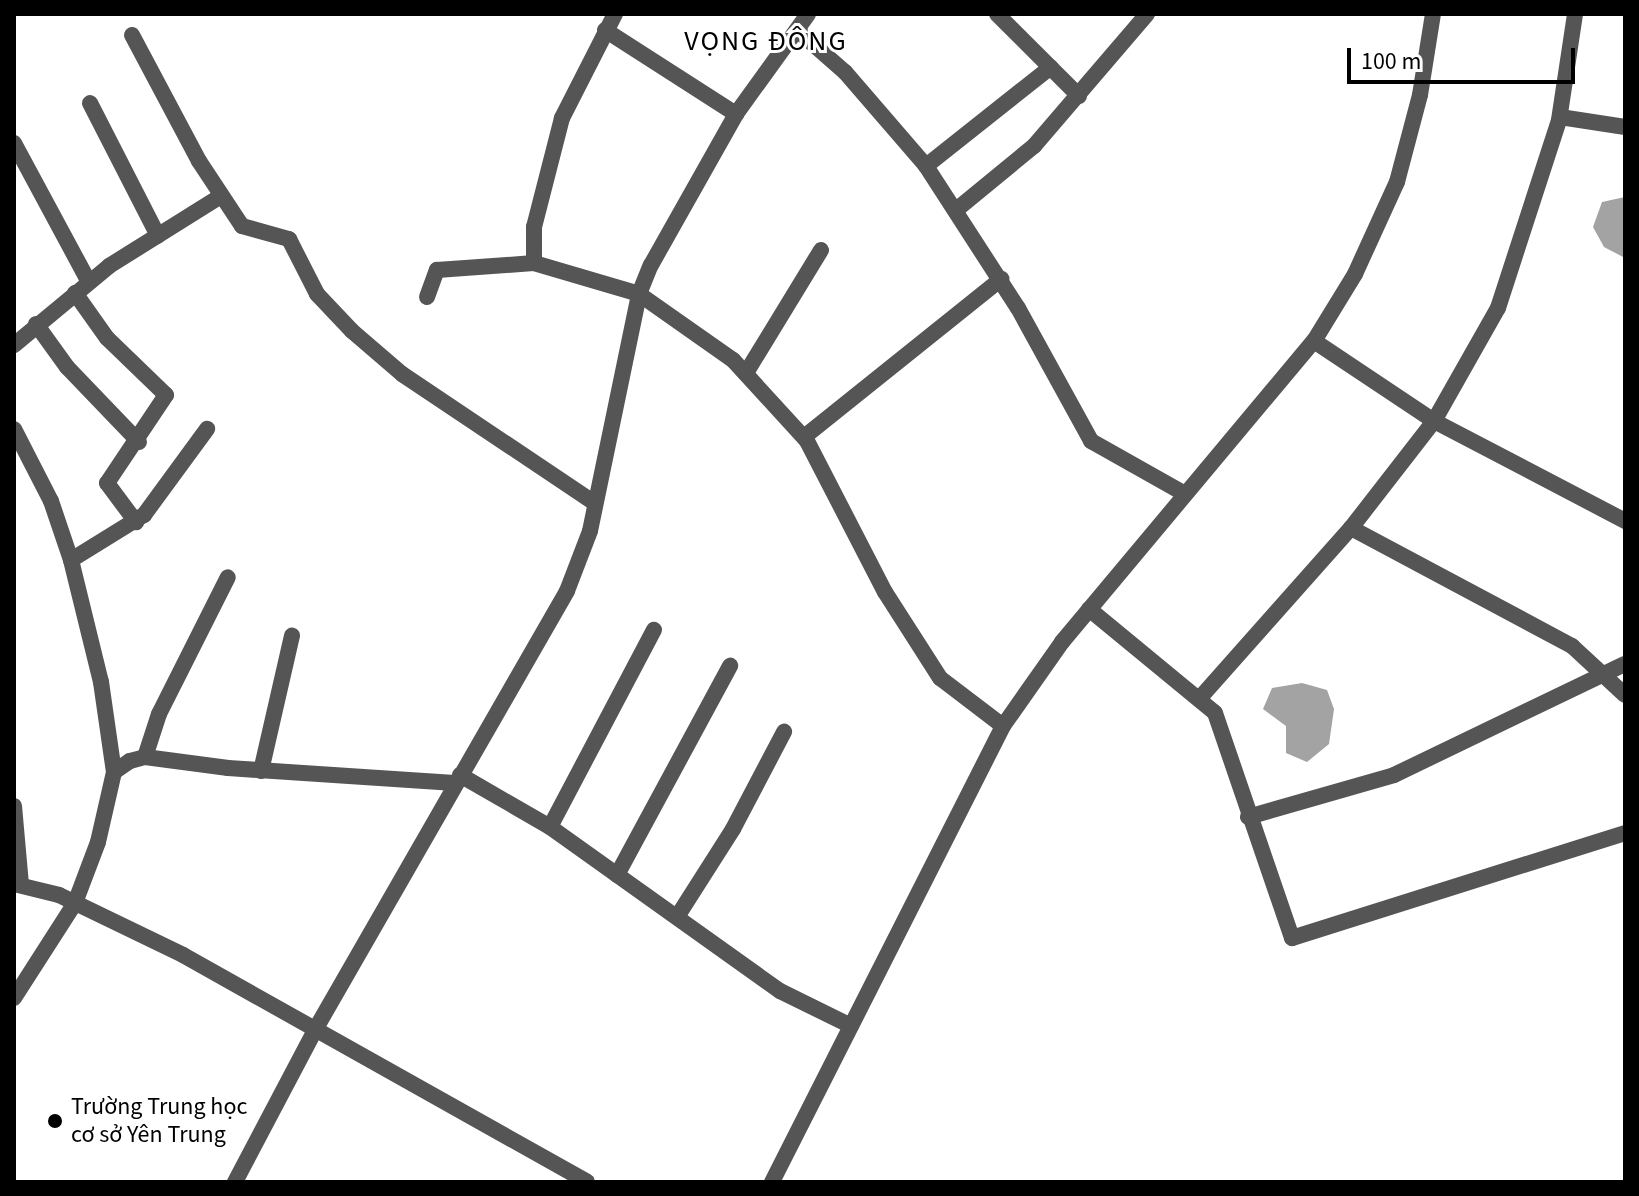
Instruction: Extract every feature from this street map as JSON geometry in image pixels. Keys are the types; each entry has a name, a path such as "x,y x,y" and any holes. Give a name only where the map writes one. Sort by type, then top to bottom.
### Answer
{"street":[{"path":"534,263 534,227 562,118 615,14"},
{"path":"235,1182 315,1030 567,591 595,503 639,294 736,114 808,14"},
{"path":"997,14 1079,96"},
{"path":"956,210 1034,146 1147,14"},
{"path":"772,1182 1003,726 1089,609 1314,341 1355,274 1397,182 1433,14"},
{"path":"1199,699 1351,528 1434,421 1498,308 1560,117 1575,14"},
{"path":"605,30 736,114"},
{"path":"797,30 845,72 926,166 1001,279 1091,441 1185,494"},
{"path":"132,35 221,196 247,230 289,239 327,306 402,374 595,503"},
{"path":"926,166 1051,67"},
{"path":"90,103 158,236"},
{"path":"1560,117 1625,127"},
{"path":"14,143 89,282"},
{"path":"14,345 89,282 221,196"},
{"path":"746,373 821,250"},
{"path":"427,297 437,270 534,263 639,294 746,373 804,437 885,592 940,678 1003,726"},
{"path":"804,437 1001,279"},
{"path":"75,293 107,338 166,395 139,442 107,483 136,522"},
{"path":"36,324 67,367 139,442"},
{"path":"1314,341 1434,421 1625,521"},
{"path":"14,429 51,501 71,560 101,682 114,772 98,842 75,903 14,998"},
{"path":"71,560 136,522 207,429"},
{"path":"1351,528 1572,646 1625,695"},
{"path":"145,757 159,714 228,577"},
{"path":"1089,609 1215,713 1248,817 1292,938 1625,833"},
{"path":"550,827 654,630"},
{"path":"261,771 292,636"},
{"path":"1248,817 1394,775 1625,664"},
{"path":"617,875 730,666"},
{"path":"677,917 737,823 784,732"},
{"path":"114,772 145,757 261,771 457,779 550,827 780,991 851,1026"},
{"path":"14,806 18,884 75,903 183,955 587,1182"}],"shaded area":[{"path":"1625,197 1625,258 1604,247 1593,227 1602,202"},
{"path":"1302,683 1327,690 1334,709 1329,744 1307,762 1286,753 1286,726 1263,709 1272,688"}],"place":[{"name":"Trường Trung học cơ sở Yên Trung","path":"55,1121"}],"district":[{"name":"VỌNG ĐÔNG","path":"766,41"}]}
